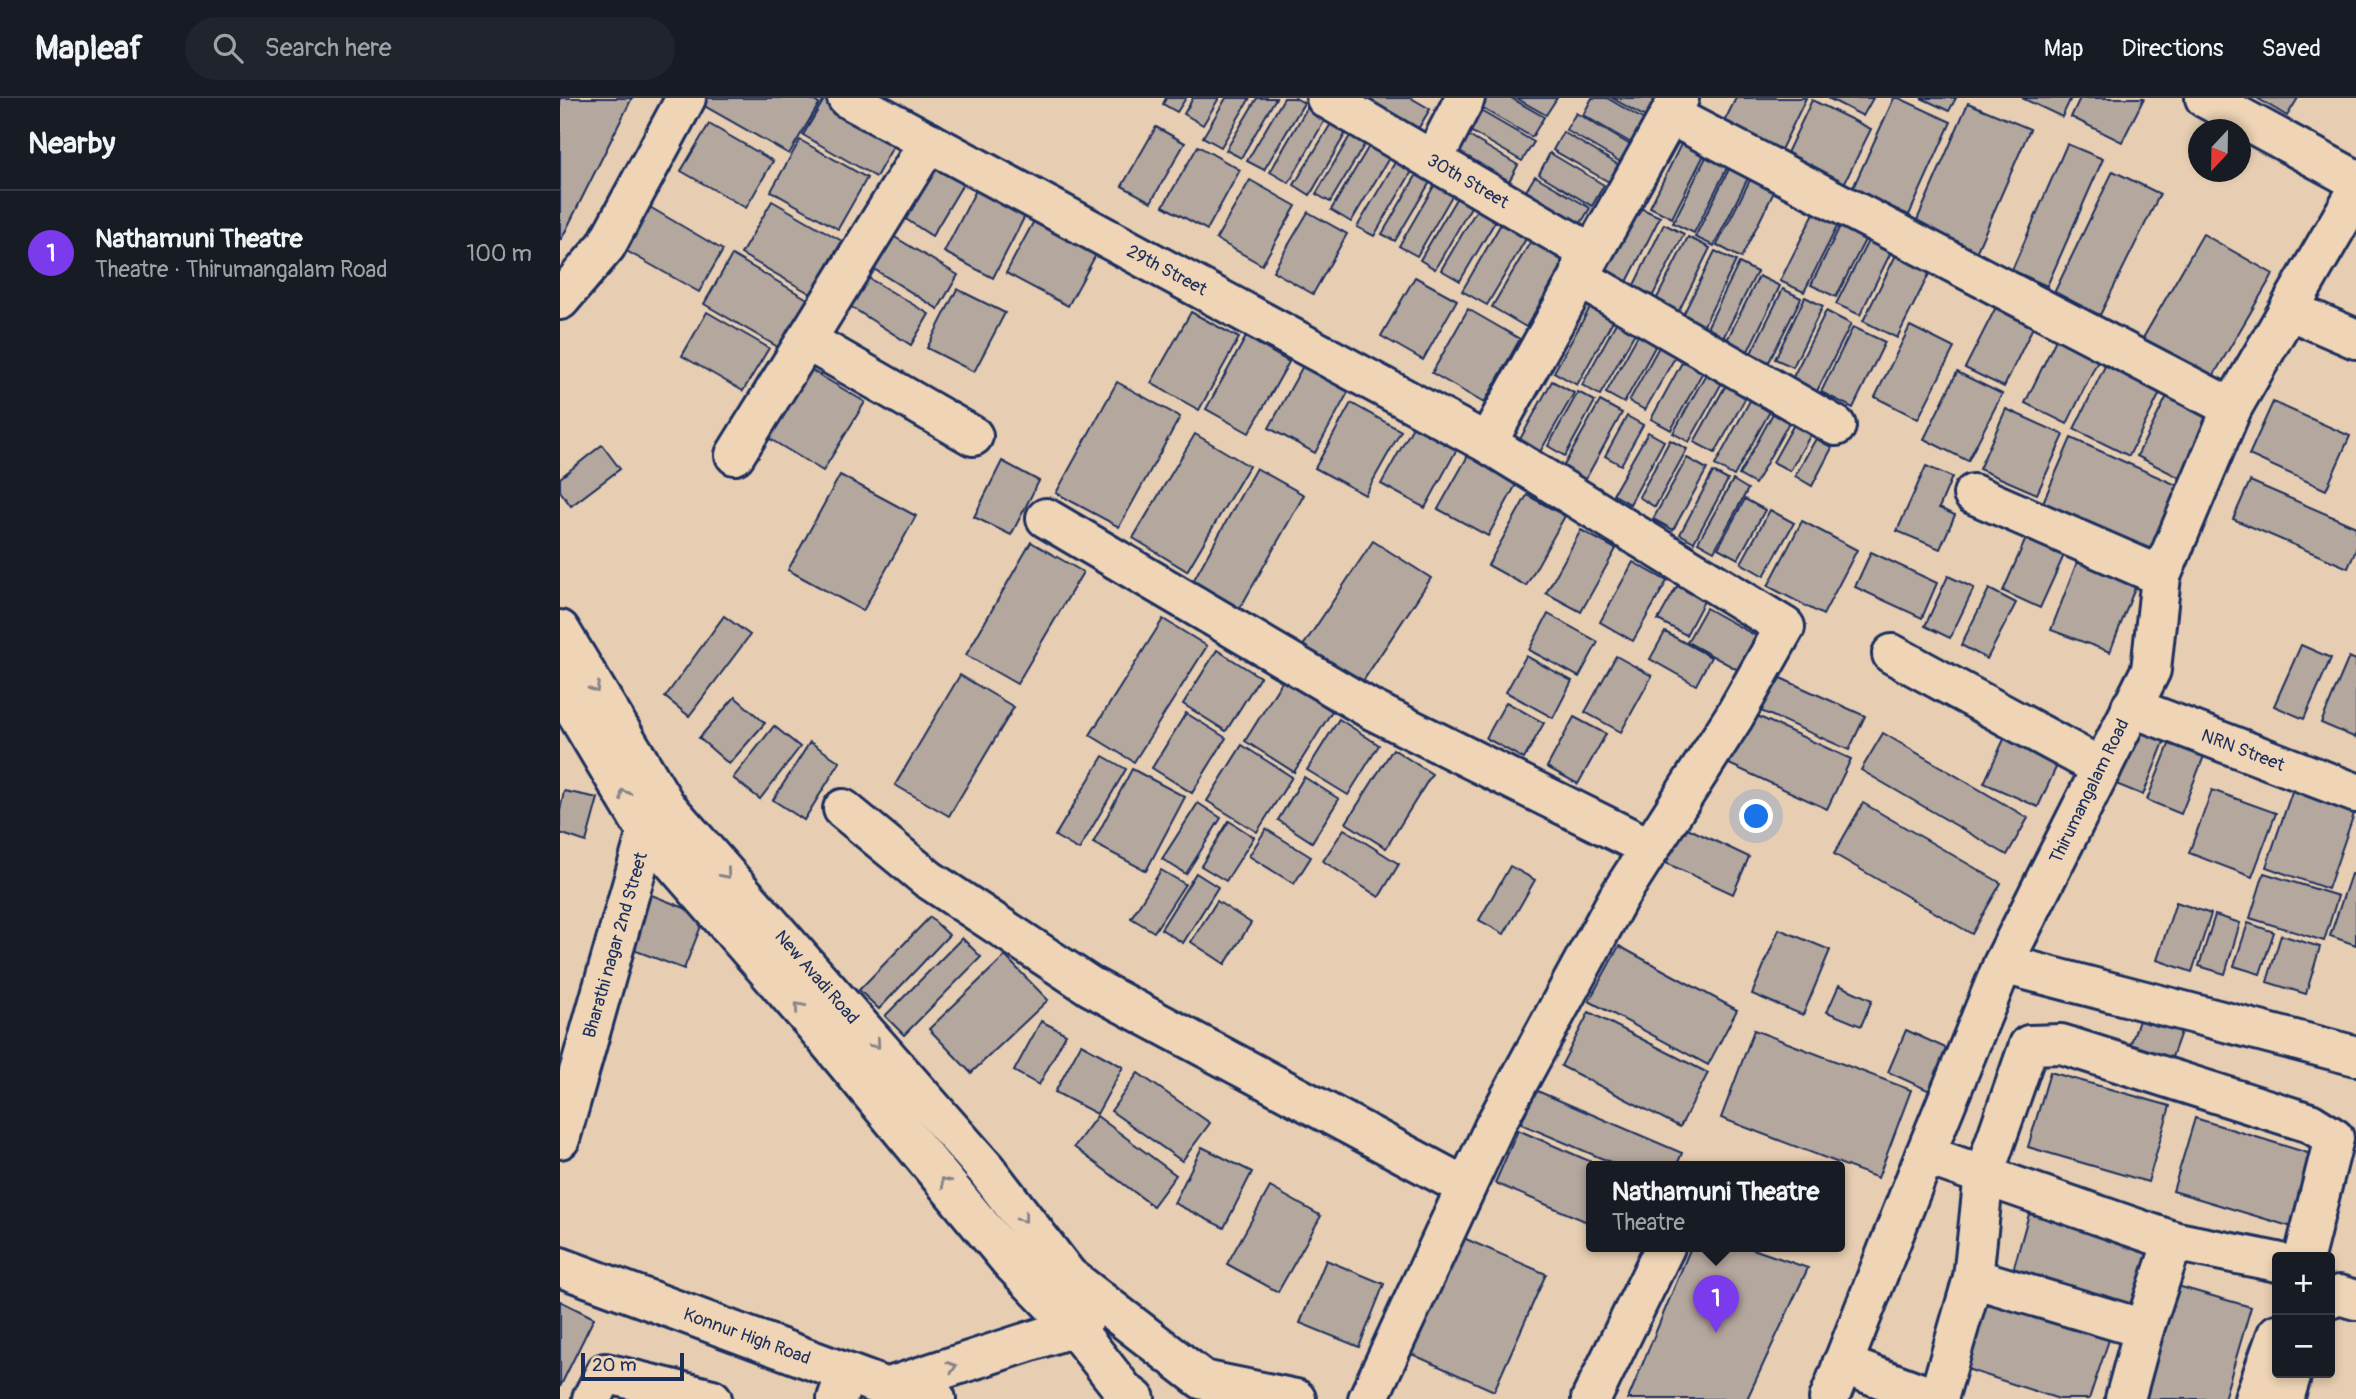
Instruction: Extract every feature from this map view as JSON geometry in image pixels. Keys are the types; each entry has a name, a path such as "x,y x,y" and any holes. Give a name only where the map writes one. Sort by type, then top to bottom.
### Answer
{"street":[{"name":"29th Street","path":"847,98 1487,443 1785,627 1734,717 1650,848"},
{"name":"30th Street","path":"1326,98 1584,248 1580,278"},
{"path":"1433,160 1465,98"},
{"path":"2204,98 2356,180"},
{"path":"560,300 606,246 675,102"},
{"path":"1487,443 1674,107 2232,408"},
{"path":"735,455 929,142"},
{"name":"Thirumangalam Road","path":"1829,1399 2003,964 2151,670 2161,576 2232,408 2356,193"},
{"path":"1580,278 1836,426"},
{"path":"2289,310 2356,340"},
{"path":"806,340 973,436"},
{"path":"1973,495 2161,576"},
{"path":"1046,518 1372,710 1650,848 1591,946 1494,1127 1368,1399"},
{"name":"New Avadi Road","path":"560,630 666,806 985,1168 1068,1276 1124,1391 1135,1399"},
{"path":"1892,654 2102,768"},
{"name":"New Avadi Road","path":"560,687 647,832 813,1023 1011,1262 1087,1315 1203,1380 1202,1390 1296,1399"},
{"name":"NRN Street","path":"2131,707 2356,793"},
{"path":"843,809 928,879 1090,986 1466,1186"},
{"name":"Bharathi nagar 2nd Street","path":"560,1139 647,832"},
{"path":"2003,964 2356,1055"},
{"path":"1842,1364 1874,1388 1938,1399 1973,1278 1984,1174 2029,1045 2061,1044 2310,1123 2334,1138 2305,1252"},
{"path":"1925,1155 2173,1241 2272,1261"},
{"path":"2124,1399 2173,1241"},
{"path":"1591,1399 1663,1252"},
{"name":"Konnur High Road","path":"560,1267 842,1386 887,1388 936,1399"},
{"path":"1973,1278 2144,1329"},
{"path":"2335,1297 2339,1295 2356,1300"},
{"path":"887,1388 1087,1315"},
{"path":"2254,1399 2272,1348"},
{"path":"592,1399 605,1373 712,1399"},
{"path":"2284,1399 2290,1378"}],"building":[{"path":"560,98 632,98 561,240 560,240"},
{"path":"809,98 819,104 789,154 694,100"},
{"path":"825,98 839,98 900,134 876,177 803,135"},
{"path":"1166,98 1186,98 1177,112 1163,104"},
{"path":"1193,98 1219,98 1203,125 1184,114"},
{"path":"1226,98 1250,98 1221,147 1203,137"},
{"path":"1257,98 1276,98 1241,158 1226,150"},
{"path":"1284,98 1295,98 1304,103 1264,170 1247,161"},
{"path":"1360,98 1411,98 1430,109 1415,134"},
{"path":"1483,98 1511,98 1544,117 1532,137 1478,106"},
{"path":"1516,98 1557,98 1546,115"},
{"path":"1592,98 1607,98 1646,121 1633,144 1583,115"},
{"path":"1612,98 1660,98 1649,119"},
{"path":"1736,98 1806,98 1779,154 1722,126"},
{"path":"1828,98 1873,98 1863,116"},
{"path":"1894,98 1951,122 1909,215 1852,190"},
{"path":"1921,98 1956,98 1949,111"},
{"path":"2022,98 2071,98 2062,117"},
{"path":"2080,98 2144,98 2122,142 2071,117"},
{"path":"2257,98 2298,98 2287,116"},
{"path":"1812,100 1871,129 1844,184 1785,157"},
{"path":"1968,103 2030,129 1976,253 1914,227"},
{"path":"1472,106 1534,142 1522,161 1460,125"},
{"path":"1307,108 1326,118 1289,183 1270,172"},
{"path":"1576,113 1634,147 1624,164 1566,130"},
{"path":"1332,122 1347,131 1310,195 1294,185"},
{"path":"709,124 773,161 746,208 681,171"},
{"path":"1156,127 1185,143 1151,202 1122,186"},
{"path":"1462,132 1518,165 1508,183 1451,150"},
{"path":"1563,132 1619,165 1609,182 1553,150"},
{"path":"1351,134 1366,142 1330,202 1316,194"},
{"path":"1684,138 1707,149 1672,218 1650,207"},
{"path":"800,140 867,178 838,229 771,191"},
{"path":"1372,141 1392,153 1351,222 1331,210"},
{"path":"2067,144 2103,159 2047,286 2012,270"},
{"path":"1198,146 1240,170 1207,230 1163,206"},
{"path":"1709,151 1730,162 1694,233 1673,223"},
{"path":"1550,153 1604,185 1592,206 1539,174"},
{"path":"930,157 966,179 932,236 898,214"},
{"path":"1735,157 1754,166 1714,246 1695,237"},
{"path":"1397,159 1414,168 1374,236 1357,227"},
{"path":"1420,169 1433,177 1395,241 1382,234"},
{"path":"2113,171 2160,194 2100,315 2054,293"},
{"path":"1753,174 1777,186 1741,258 1717,245"},
{"path":"1535,176 1590,208 1578,228 1523,196"},
{"path":"1438,179 1456,189 1417,256 1399,246"},
{"path":"1250,180 1296,206 1262,265 1216,239"},
{"path":"976,190 1025,216 993,278 944,252"},
{"path":"1460,192 1475,200 1435,269 1420,260"},
{"path":"772,201 842,241 811,294 741,254"},
{"path":"1480,204 1499,215 1460,281 1441,270"},
{"path":"1632,204 1660,217 1625,286 1598,272"},
{"path":"1818,205 1842,217 1804,292 1780,281"},
{"path":"648,206 723,250 699,292 623,249"},
{"path":"1308,212 1347,234 1313,294 1273,271"},
{"path":"1036,217 1098,251 1068,306 1006,273"},
{"path":"1505,217 1530,232 1487,305 1462,291"},
{"path":"1844,218 1870,230 1836,297 1811,285"},
{"path":"1664,224 1684,234 1650,301 1631,291"},
{"path":"888,233 958,275 938,309 874,269"},
{"path":"2203,234 2273,274 2208,385 2139,345"},
{"path":"1871,235 1894,246 1860,315 1836,304"},
{"path":"1688,237 1710,248 1677,315 1654,304"},
{"path":"1532,239 1566,259 1526,327 1492,307"},
{"path":"1715,251 1736,261 1700,333 1679,323"},
{"path":"1898,251 1932,268 1897,338 1863,321"},
{"path":"732,255 811,301 783,350 704,304"},
{"path":"1739,263 1757,272 1721,342 1704,334"},
{"path":"860,273 929,314 911,345 845,303"},
{"path":"1759,276 1780,286 1747,353 1726,342"},
{"path":"1415,277 1457,300 1423,360 1381,336"},
{"path":"957,289 1005,313 974,372 927,348"},
{"path":"1783,289 1801,298 1769,362 1751,353"},
{"path":"1805,297 1823,306 1793,367 1775,359"},
{"path":"1592,304 1615,317 1577,385 1554,372"},
{"path":"1997,305 2035,323 2004,387 1965,368"},
{"path":"1468,309 1520,339 1484,403 1432,373"},
{"path":"1826,311 1851,324 1817,391 1792,379"},
{"path":"707,312 769,348 743,391 682,356"},
{"path":"1191,312 1239,338 1199,410 1151,383"},
{"path":"1617,321 1636,331 1600,395 1582,385"},
{"path":"1910,326 1954,348 1918,419 1875,397"},
{"path":"1853,327 1885,342 1853,408 1821,392"},
{"path":"2060,331 2102,352 2067,424 2025,403"},
{"path":"1638,335 1656,345 1624,403 1606,393"},
{"path":"1246,337 1289,362 1249,433 1206,409"},
{"path":"1660,345 1677,354 1645,410 1629,401"},
{"path":"1685,357 1705,368 1671,430 1651,419"},
{"path":"1305,362 1351,387 1315,453 1269,428"},
{"path":"2107,362 2162,389 2129,456 2074,429"},
{"path":"806,367 865,402 823,471 765,436"},
{"path":"1707,372 1723,381 1689,442 1673,433"},
{"path":"1957,372 2002,394 1968,461 1924,439"},
{"path":"1552,381 1574,393 1540,452 1519,441"},
{"path":"1117,382 1180,417 1119,527 1056,493"},
{"path":"1726,385 1746,397 1715,453 1694,442"},
{"path":"1578,392 1595,401 1565,456 1548,446"},
{"path":"2168,394 2212,415 2180,478 2137,456"},
{"path":"1753,395 1773,406 1734,476 1715,465"},
{"path":"1600,401 1622,413 1584,482 1562,469"},
{"path":"2273,402 2350,436 2326,490 2249,455"},
{"path":"1351,403 1401,431 1365,495 1315,468"},
{"path":"1776,408 1792,417 1755,484 1739,475"},
{"path":"2006,409 2064,435 2037,494 1979,469"},
{"path":"1627,416 1643,425 1621,465 1605,456"},
{"path":"1797,419 1814,429 1790,471 1773,462"},
{"path":"1414,425 1457,449 1425,508 1381,484"},
{"path":"1648,432 1664,441 1630,504 1613,494"},
{"path":"1195,434 1249,466 1187,571 1133,538"},
{"path":"1818,435 1834,444 1812,486 1795,476"},
{"path":"2071,438 2183,488 2153,556 2041,507"},
{"path":"1670,440 1687,449 1655,507 1639,497"},
{"path":"602,445 620,469 571,506 560,491 560,478"},
{"path":"1469,454 1518,481 1488,536 1438,509"},
{"path":"1687,458 1707,469 1673,530 1653,519"},
{"path":"1002,461 1039,481 1011,535 974,517"},
{"path":"1926,466 1952,477 1939,508 1955,515 1940,549 1897,531"},
{"path":"1256,468 1304,495 1239,610 1192,583"},
{"path":"1713,472 1728,480 1694,542 1680,534"},
{"path":"840,475 916,516 863,611 788,570"},
{"path":"1733,480 1748,489 1714,551 1698,542"},
{"path":"2250,481 2356,527 2356,550 2348,568 2233,519"},
{"path":"1527,495 1565,516 1526,586 1488,565"},
{"path":"1745,499 1765,510 1738,559 1718,548"},
{"path":"1770,510 1794,523 1764,576 1741,563"},
{"path":"1802,521 1857,550 1823,615 1768,586"},
{"path":"1581,530 1616,549 1581,612 1546,593"},
{"path":"2027,536 2065,553 2040,608 2003,591"},
{"path":"1373,541 1431,578 1357,690 1299,652"},
{"path":"1031,542 1083,572 1017,684 966,655"},
{"path":"1871,552 1937,583 1922,618 1855,587"},
{"path":"1633,562 1667,581 1633,641 1600,622"},
{"path":"2077,562 2136,585 2110,652 2051,630"},
{"path":"1948,576 1974,588 1950,638 1925,626"},
{"path":"1677,586 1704,601 1686,635 1658,620"},
{"path":"1989,589 2016,603 1987,659 1961,645"},
{"path":"1706,608 1756,636 1738,670 1687,642"},
{"path":"1548,614 1598,642 1579,677 1529,650"},
{"path":"724,616 750,635 689,716 665,697"},
{"path":"1163,619 1207,646 1134,762 1090,735"},
{"path":"1665,632 1711,657 1696,685 1650,659"},
{"path":"2301,645 2331,658 2304,719 2274,706"},
{"path":"1217,650 1260,677 1226,731 1183,704"},
{"path":"1526,656 1572,681 1553,718 1506,692"},
{"path":"1616,656 1652,676 1621,732 1585,712"},
{"path":"2349,657 2356,660 2356,738 2321,723"},
{"path":"960,675 1014,707 949,816 895,785"},
{"path":"1776,676 1865,716 1849,750 1761,711"},
{"path":"1283,680 1332,711 1294,772 1245,741"},
{"path":"735,697 765,723 729,764 699,738"},
{"path":"1506,702 1544,723 1524,759 1486,738"},
{"path":"1186,713 1226,738 1192,793 1152,768"},
{"path":"1753,714 1851,759 1827,809 1729,764"},
{"path":"1574,717 1606,734 1578,784 1547,767"},
{"path":"1339,719 1379,745 1348,795 1307,770"},
{"path":"2141,721 2168,732 2143,795 2116,784"},
{"path":"774,726 800,747 760,799 733,778"},
{"path":"2174,732 2208,746 2181,814 2147,800"},
{"path":"1883,733 2028,818 2007,855 1861,770"},
{"path":"2005,737 2059,761 2038,807 1984,783"},
{"path":"810,742 840,762 804,820 773,800"},
{"path":"1242,745 1292,777 1257,832 1207,801"},
{"path":"1393,749 1432,774 1386,848 1346,823"},
{"path":"1103,756 1126,769 1079,850 1055,836"},
{"path":"1132,769 1185,797 1146,871 1093,843"},
{"path":"1304,777 1339,799 1312,842 1278,820"},
{"path":"2296,780 2356,808 2328,889 2266,867"},
{"path":"2212,790 2276,813 2252,877 2189,853"},
{"path":"564,791 598,798 586,842 560,833"},
{"path":"1198,803 1221,818 1186,874 1162,859"},
{"path":"1863,803 2001,883 1972,934 1834,854"},
{"path":"1229,821 1254,837 1226,881 1201,866"},
{"path":"1683,826 1749,857 1733,894 1666,863"},
{"path":"1266,829 1311,857 1294,884 1249,856"},
{"path":"1344,829 1399,864 1379,897 1323,861"},
{"path":"1510,866 1535,880 1504,934 1479,920"},
{"path":"1161,870 1185,884 1154,932 1131,918"},
{"path":"1196,873 1218,887 1183,943 1161,929"},
{"path":"2264,873 2338,896 2324,941 2250,918"},
{"path":"2351,874 2356,876 2356,945 2330,936"},
{"path":"644,892 705,916 684,969 623,946"},
{"path":"1217,901 1251,923 1225,964 1191,942"},
{"path":"2176,902 2211,914 2192,972 2157,960"},
{"path":"2215,915 2240,923 2225,974 2199,966"},
{"path":"930,917 949,935 879,1009 859,990"},
{"path":"2248,923 2274,932 2260,974 2234,966"},
{"path":"1779,929 1830,950 1803,1015 1752,994"},
{"path":"2281,935 2320,947 2306,994 2267,982"},
{"path":"962,938 981,957 904,1035 885,1016"},
{"path":"1619,946 1737,1010 1708,1065 1589,1001"},
{"path":"1005,956 1048,1000 971,1073 929,1029"},
{"path":"1839,985 1872,1000 1861,1026 1827,1012"},
{"path":"1589,1012 1708,1073 1680,1127 1561,1066"},
{"path":"2142,1012 2183,1026 2166,1074 2125,1060"},
{"path":"1041,1021 1066,1034 1039,1085 1014,1071"},
{"path":"1754,1030 1911,1090 1878,1178 1845,1165 1845,1161 1834,1161 1721,1118"},
{"path":"1906,1030 1950,1050 1932,1092 1888,1072"},
{"path":"1081,1044 1123,1067 1097,1114 1055,1092"},
{"path":"2050,1072 2170,1106 2148,1182 2028,1147"},
{"path":"1138,1073 1210,1123 1182,1161 1111,1111"},
{"path":"1535,1090 1682,1153 1679,1161 1608,1161 1521,1124"},
{"path":"1097,1116 1176,1175 1153,1206 1074,1147"},
{"path":"2195,1118 2314,1155 2292,1227 2173,1191"},
{"path":"1518,1130 1589,1161 1586,1161 1586,1221 1495,1183"},
{"path":"1202,1147 1252,1172 1224,1228 1174,1203"},
{"path":"1270,1187 1321,1216 1278,1292 1227,1264"},
{"path":"2029,1214 2151,1249 2131,1323 2008,1288"},
{"path":"1459,1236 1546,1274 1494,1391 1407,1352"},
{"path":"1689,1252 1762,1252 1808,1268 1747,1399 1628,1399"},
{"path":"1326,1260 1384,1284 1359,1347 1300,1323"},
{"path":"2174,1285 2251,1307 2224,1399 2142,1399"},
{"path":"1988,1294 2111,1334 2089,1399 2059,1399 1964,1368"},
{"path":"560,1301 594,1318 560,1387"}],"place":[{"name":"Nathamuni Theatre","path":"1716,1333"}]}
